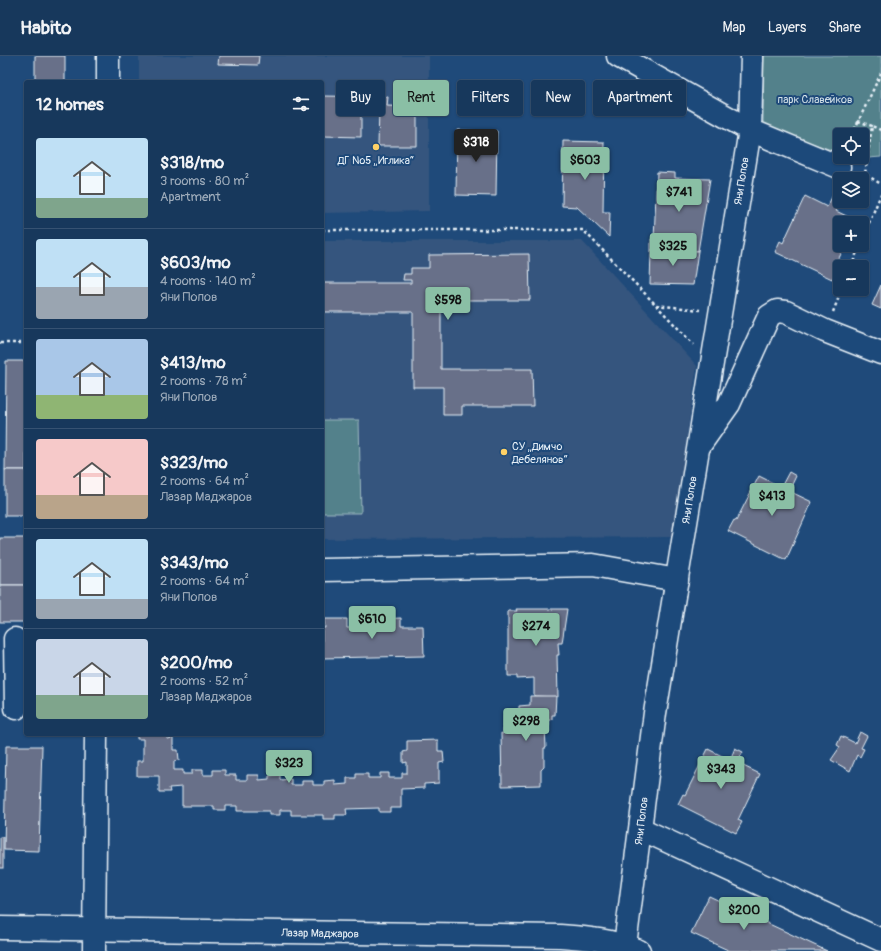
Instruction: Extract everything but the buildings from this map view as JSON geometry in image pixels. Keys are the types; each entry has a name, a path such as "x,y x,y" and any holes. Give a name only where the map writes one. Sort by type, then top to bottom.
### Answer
{"street":[{"path":"108,56 108,80"},
{"path":"618,56 750,130 839,167"},
{"name":"Яни Попов","path":"632,948 640,829 655,714 750,130 752,56"},
{"path":"697,449 729,404 769,316 777,311 786,312 825,331 881,352"},
{"path":"324,570 593,565 677,580"},
{"path":"15,639 16,708"},
{"path":"94,941 96,736"},
{"path":"640,829 881,940"},
{"name":"Лазар Маджаров","path":"0,928 94,941 560,936 593,939 632,948"}],"path":[{"path":"855,128 881,73"},
{"path":"858,121 881,130"},
{"path":"872,126 865,174 881,184"},
{"path":"869,223 881,194"},
{"path":"324,230 583,230 711,364"},
{"path":"656,305 720,312"},
{"path":"0,343 24,343"}],"shaded area":[{"name":"ДГ №5 „Иглика“","path":"139,56 429,56 429,80 393,80 393,116 429,116 429,211 324,213 324,80 139,80"},
{"name":"СУ „Димчо Дебелянов“","path":"324,241 582,241 697,366 673,537 324,539"}],"green space":[{"name":"парк Славейков","path":"764,56 881,56 881,157 869,158 869,128 833,128 833,151 763,126"},
{"path":"324,420 359,420 361,513 324,513"}],"place":[{"name":"ДГ №5 „Иглика“","path":"376,147"},
{"name":"СУ „Димчо Дебелянов“","path":"504,452"}]}
